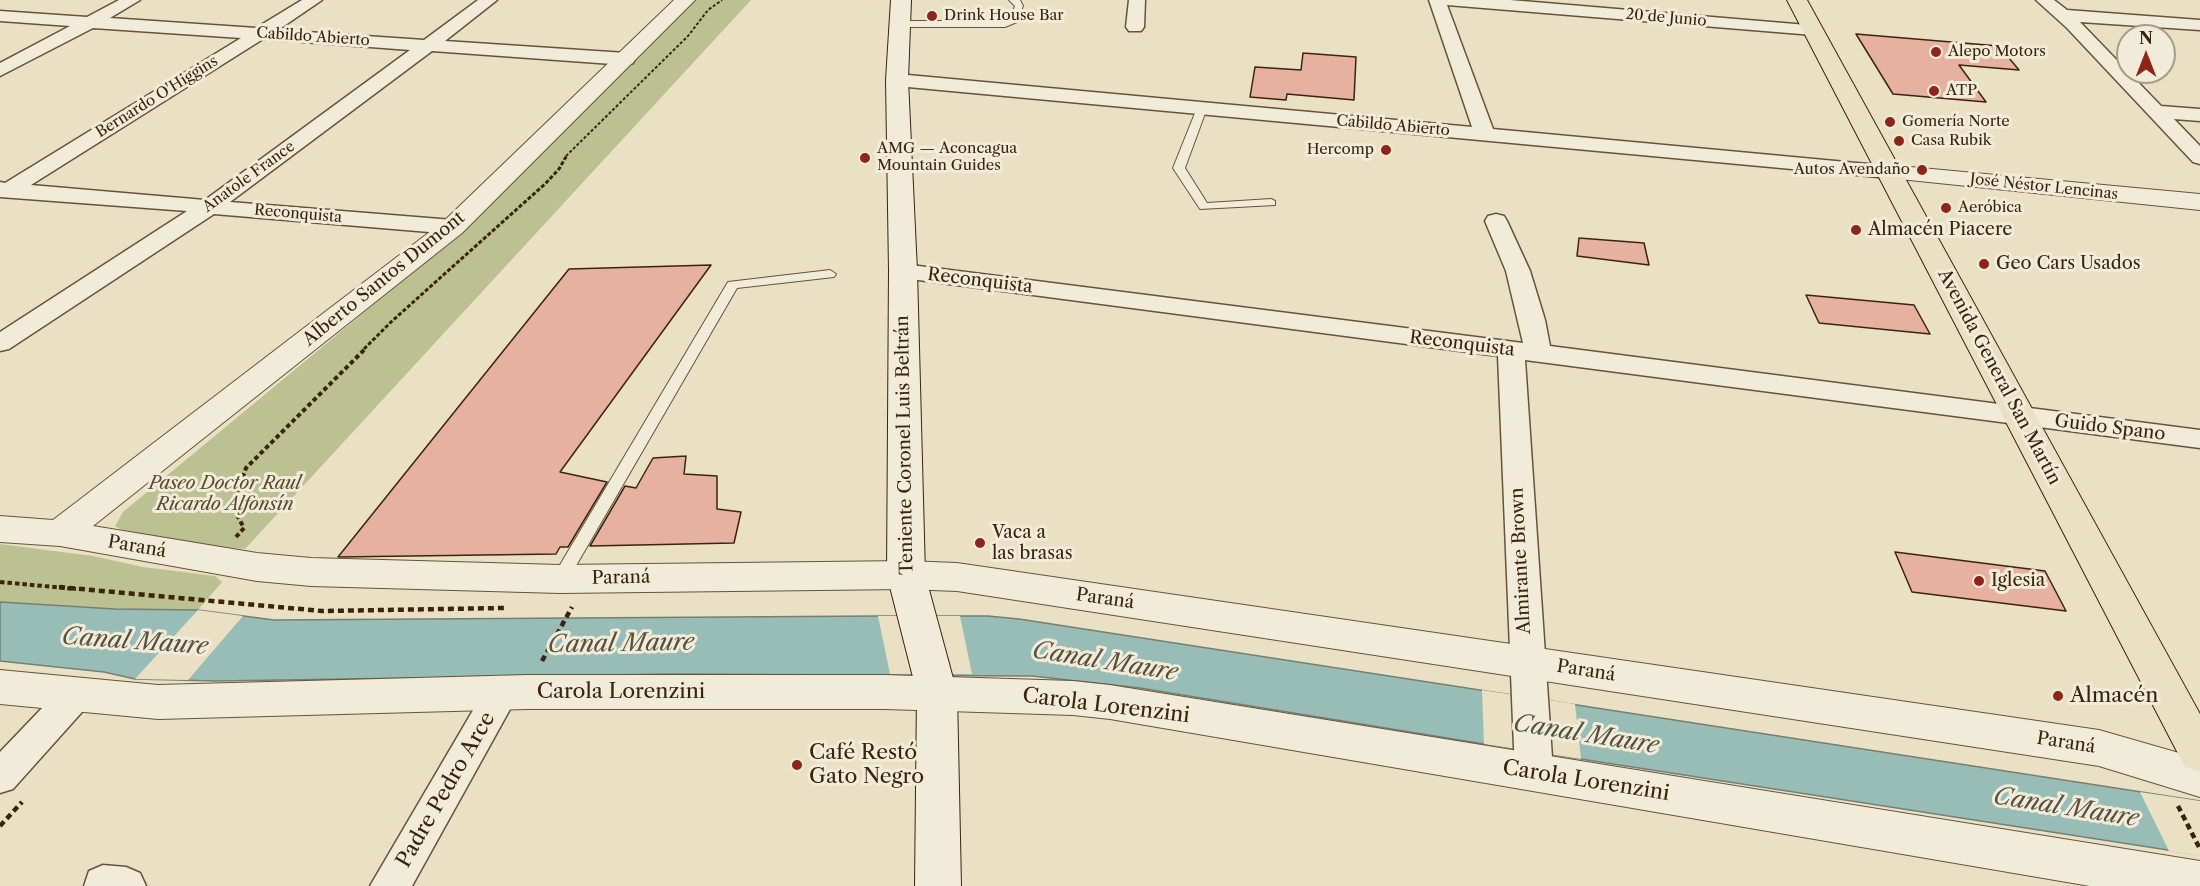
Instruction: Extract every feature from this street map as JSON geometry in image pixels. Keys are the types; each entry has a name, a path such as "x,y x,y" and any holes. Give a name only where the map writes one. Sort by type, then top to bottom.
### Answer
{"main road":[{"name":"Avenida General San Martín","path":"1797,0 2200,754"}],"street":[{"path":"0,70 132,0"},
{"name":"Bernardo O'Higgins","path":"2,191 314,0"},
{"name":"Anatole France","path":"0,343 209,207 489,0"},
{"name":"Alberto Santos Dumont","path":"60,533 453,227 685,0"},
{"path":"1135,27 1137,0"},
{"path":"1437,0 1485,135"},
{"name":"20 de Junio","path":"1448,0 1813,30"},
{"path":"2044,0 2073,24 2200,158"},
{"name":"Teniente Coronel Luis Beltrán","path":"901,12 897,80 903,271 906,575 934,684 938,886"},
{"path":"2061,15 2200,25"},
{"name":"Cabildo Abierto","path":"0,16 626,58"},
{"name":"Cabildo Abierto","path":"897,80 1889,172"},
{"path":"2155,111 2200,115"},
{"name":"José Néstor Lencinas","path":"1889,172 2200,202"},
{"name":"Reconquista","path":"2,191 453,227"},
{"name":"Almirante Brown","path":"1496,221 1520,279 1524,352 1528,679 1533,762"},
{"name":"Reconquista","path":"903,271 2021,416"},
{"name":"Guido Spano","path":"2021,416 2200,440"},
{"name":"Paraná","path":"0,529 60,533 217,560 311,572 560,593 906,575 969,579 1528,679 2099,748 2187,787"},
{"name":"Carola Lorenzini","path":"0,687 158,702 934,684 1110,702 1533,762 2200,883"},
{"path":"0,777 78,693"},
{"name":"Padre Pedro Arce","path":"390,886 501,693"}],"lane":[{"path":"901,12 1005,24 1014,20 1017,13 1019,6 1013,0"},
{"path":"1202,108 1179,168 1204,207 1271,204"},
{"path":"560,593 733,285 830,274"}],"path":[{"path":"217,560 244,528 232,506 246,468 391,322 546,183 560,169 567,155 688,36 708,10 722,0"},
{"path":"0,582 322,611 513,608"},
{"path":"560,593 584,607"},
{"path":"540,665 567,618"},
{"path":"2187,787 2200,849"}],"green space":[{"name":"Paseo Doctor Raul Ricardo Alfonsín","path":"695,0 751,0 245,549 210,546 122,530 115,526 123,512 461,232"},
{"path":"0,544 93,556 143,567 215,576 222,582 198,610 117,609 0,602"}],"water":[{"name":"Canal Maure","path":"0,602 115,609 198,610 274,620 878,616 988,616 1019,619 2200,801 2200,855 1140,688 1032,676 672,674 216,681 135,679 104,672 0,661"}],"pier":[{"path":"198,610 243,616 188,680 135,679"},
{"path":"878,616 960,616 972,674 890,674"},
{"path":"1482,690 1575,704 1581,759 1484,744"},
{"path":"2140,792 2200,801 2200,856 2169,851"}],"building":[{"path":"1856,34 1999,46 2019,70 1959,65 1986,102 1893,94"},
{"path":"1303,53 1356,57 1354,100 1287,94 1286,100 1250,97 1255,67 1301,70"},
{"path":"1579,238 1644,243 1649,265 1577,256"},
{"path":"711,265 560,472 607,482 568,547 560,547 556,554 338,557 569,269"},
{"path":"1806,295 1914,305 1930,334 1819,323"},
{"path":"686,456 684,474 717,476 717,509 741,512 734,543 590,546 625,486 636,488 653,458"},
{"name":"Iglesia","path":"1895,552 2045,571 2066,611 1912,592"}],"place":[{"name":"Drink House Bar","path":"932,16"},
{"name":"Alepo Motors","path":"1936,52"},
{"name":"ATP","path":"1934,91"},
{"name":"Gomería Norte","path":"1890,122"},
{"name":"Casa Rubik","path":"1899,141"},
{"name":"Hercomp","path":"1386,150"},
{"name":"AMG — Aconcagua Mountain Guides","path":"865,158"},
{"name":"Autos Avendaño","path":"1922,170"},
{"name":"Aeróbica","path":"1946,208"},
{"name":"Almacén Piacere","path":"1856,230"},
{"name":"Geo Cars Usados","path":"1984,264"},
{"name":"Vaca a las brasas","path":"980,543"},
{"name":"Iglesia","path":"1979,581"},
{"name":"Almacén","path":"2058,696"},
{"name":"Café Restó Gato Negro","path":"797,765"}]}
